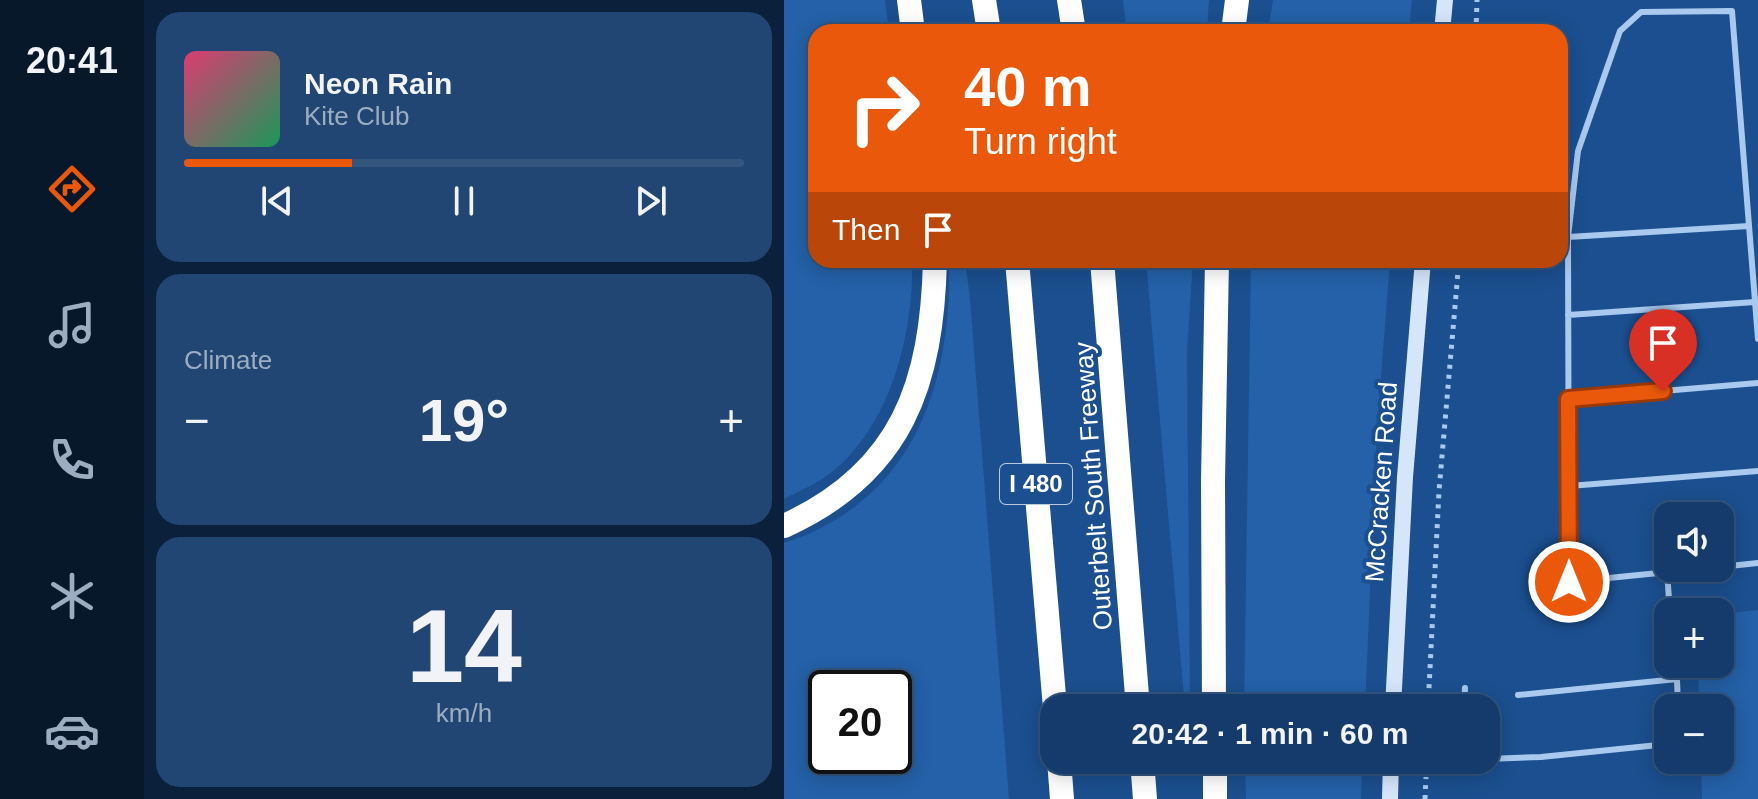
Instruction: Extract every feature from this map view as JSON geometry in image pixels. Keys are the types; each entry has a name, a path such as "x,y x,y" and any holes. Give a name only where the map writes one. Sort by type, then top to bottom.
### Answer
{"highway":[{"path":"909,0 912,24"},
{"path":"984,0 988,24"},
{"path":"1069,0 1073,24"},
{"path":"1234,24 1237,0"},
{"path":"784,526 830,502 850,486 876,462 900,427 922,373 929,346 934,268"},
{"name":"Outerbelt South Freeway","path":"1018,268 1054,694"},
{"name":"Outerbelt South Freeway","path":"1103,268 1137,694"},
{"path":"1214,694 1217,268"},
{"path":"1060,774 1062,799"},
{"path":"1143,774 1145,799"},
{"path":"1215,774 1215,799"}],"street":[{"path":"1443,24 1445,0"},
{"name":"McCracken Road","path":"1394,694 1405,477 1422,268"},
{"path":"1390,799 1391,774"}],"lane":[{"path":"1654,573 1569,582 1568,237 1578,151 1620,31 1641,12 1732,11 1758,339"},
{"path":"1568,237 1749,226"},
{"path":"1568,315 1755,302"},
{"path":"1568,399 1758,383"},
{"path":"1569,486 1758,471"},
{"path":"1734,566 1758,563"},
{"path":"1518,695 1677,679 1678,694"},
{"path":"1465,688 1465,694"},
{"path":"1500,758 1654,745"}],"path":[{"path":"1476,24 1477,0"},
{"path":"1429,694 1439,491 1458,268"}],"shaded area":[{"path":"784,0 885,0 888,24 808,24 808,268 912,268 909,317 895,375 870,429 832,472 784,499"},
{"path":"1123,0 1209,0 1208,24 1126,24"},
{"path":"1273,0 1412,0 1410,24 1269,24"},
{"path":"949,268 966,268 1009,799 784,799 784,543 828,524 865,499 894,468 916,433 932,394 943,351"},
{"path":"1147,268 1192,268 1187,352 1190,694 1184,694"},
{"path":"1251,268 1389,268 1377,429 1366,694 1244,694"},
{"path":"1758,610 1758,799 1702,799 1701,774 1734,774 1734,694 1699,694 1698,678 1734,678 1734,613"},
{"path":"1245,774 1362,774 1361,799 1246,799"}],"route":[{"path":"1569,582 1568,399 1663,391"}]}
